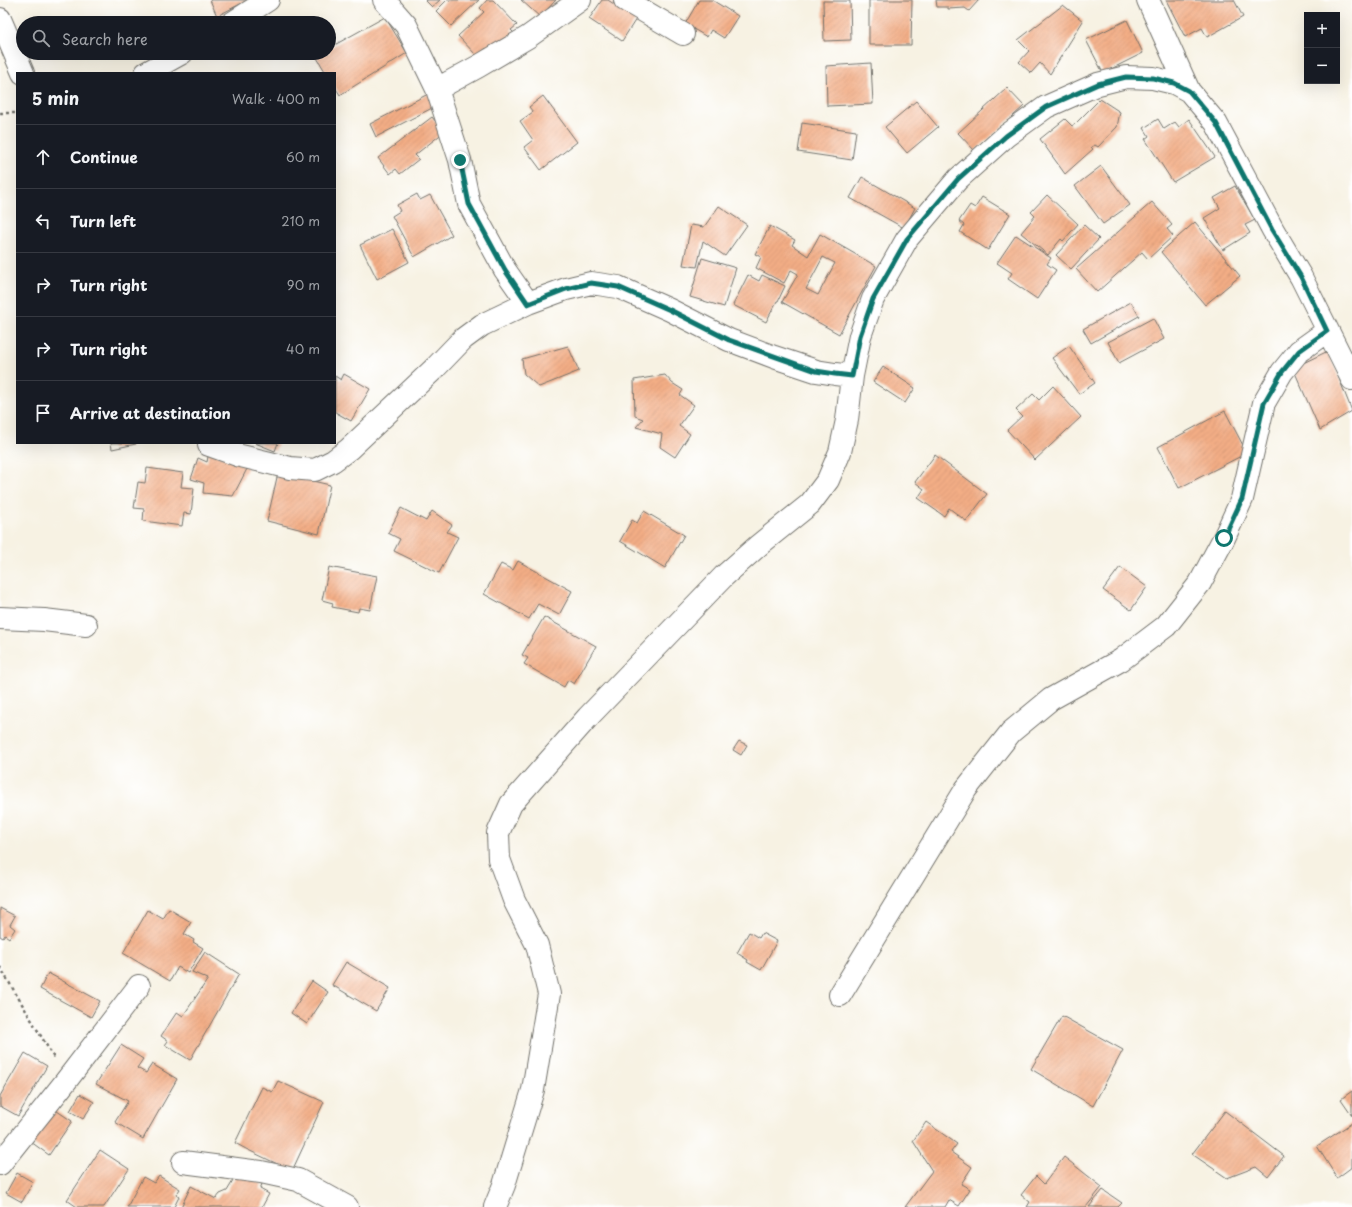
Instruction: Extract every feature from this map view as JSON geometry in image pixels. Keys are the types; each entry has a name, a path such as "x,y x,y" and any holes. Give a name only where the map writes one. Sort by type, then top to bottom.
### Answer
{"street":[{"path":"243,16 268,0"},
{"path":"384,0 406,25 437,89 460,160 469,204 505,270 528,304"},
{"path":"437,89 528,37 580,0"},
{"path":"625,0 683,34"},
{"path":"1148,0 1189,91 1216,123 1272,230 1301,277 1352,379"},
{"path":"0,19 16,57"},
{"path":"17,60 23,72"},
{"path":"148,72 169,60"},
{"path":"495,1207 504,1185 534,1090 550,994 537,945 514,900 499,859 498,833 511,804 588,717 724,576 759,545 810,504 828,480 840,452 847,420 852,376 860,336 873,299 907,239 958,179 1006,136 1046,107 1098,84 1126,77 1153,78 1174,83 1189,91"},
{"path":"208,445 237,455 290,468 315,470 333,461 349,449 436,367 463,338 482,325 566,289 591,283 618,287 670,310 729,340 816,371 852,376"},
{"path":"840,994 966,789 1011,732 1051,699 1121,660 1166,626 1200,583 1224,538 1242,499 1264,403 1282,372 1299,351 1327,331"},
{"path":"0,618 44,620 86,625"},
{"path":"0,1164 139,986"},
{"path":"183,1162 261,1172 298,1180 347,1207"}],"path":[{"path":"0,113 16,113"},
{"path":"0,967 66,1081"}],"building":[{"path":"210,0 248,0 217,16"},
{"path":"425,0 440,0 432,7"},
{"path":"447,0 479,0 451,26 436,11"},
{"path":"487,0 493,0 517,25 511,30 517,36 489,52 486,48 477,56 458,36 484,12 480,8"},
{"path":"521,0 556,0 540,17"},
{"path":"602,0 608,0 636,19 622,41 589,19"},
{"path":"699,0 712,0 738,16 724,38 711,30 707,37 685,24"},
{"path":"869,0 912,0 911,45 869,45"},
{"path":"936,0 979,0 969,11 965,8 948,9 948,7 937,7"},
{"path":"1166,0 1234,0 1243,17 1207,37 1202,28 1185,37"},
{"path":"823,1 850,1 851,40 824,41"},
{"path":"1063,5 1083,21 1050,74 1040,63 1031,73 1019,62 1029,51 1018,40"},
{"path":"385,17 407,53 340,95 336,89 336,72 325,72 318,60 336,60 336,44"},
{"path":"1127,20 1143,53 1103,73 1086,40"},
{"path":"871,63 873,104 827,106 826,66"},
{"path":"1007,88 1024,106 975,151 958,133"},
{"path":"430,93 436,106 376,137 370,124"},
{"path":"543,96 577,142 541,170 524,147 533,140 520,121 533,112 529,107"},
{"path":"1100,99 1120,112 1117,127 1098,147 1095,145 1091,147 1093,149 1065,174 1040,139 1065,119 1072,126 1075,124"},
{"path":"916,101 938,127 907,153 885,127"},
{"path":"432,117 444,132 415,155 419,159 400,174 396,169 390,174 378,158"},
{"path":"1158,119 1164,129 1175,122 1179,127 1189,119 1215,157 1173,182 1145,139 1149,136 1144,128"},
{"path":"802,123 856,131 852,160 798,152"},
{"path":"1101,166 1130,205 1103,224 1075,186"},
{"path":"862,177 915,208 904,228 850,198"},
{"path":"1235,186 1255,220 1245,225 1250,233 1223,250 1204,218 1220,208 1214,198"},
{"path":"417,194 420,200 430,195 452,235 414,257 392,216 400,211 397,205"},
{"path":"1047,195 1078,224 1063,241 1061,239 1048,255 1021,233 1035,216 1031,212"},
{"path":"982,197 1010,214 988,250 960,232 964,225 959,221 970,205 975,208"},
{"path":"1152,202 1172,225 1167,229 1173,236 1148,259 1142,252 1097,292 1076,269"},
{"path":"719,206 747,225 725,256 703,241 697,267 683,265 691,225 704,227"},
{"path":"1195,222 1240,276 1205,305 1161,252"},
{"path":"1084,225 1099,239 1071,269 1056,255"},
{"path":"770,226 795,240 792,245 808,256 820,234 876,266 839,334 782,302 798,274 791,270 784,283 756,268 761,257 755,254","holes":["823,257 835,263 818,295 806,289"]},
{"path":"392,229 409,262 377,279 360,245"},
{"path":"1016,235 1051,258 1047,264 1056,270 1037,299 1008,279 1012,273 997,263"},
{"path":"702,258 736,268 724,307 690,297"},
{"path":"748,275 759,281 762,275 785,286 766,322 733,305"},
{"path":"1131,302 1139,316 1091,343 1083,329"},
{"path":"1153,318 1164,339 1119,363 1108,342"},
{"path":"568,346 579,371 539,387 524,374 522,359"},
{"path":"1069,346 1095,383 1079,394 1052,358"},
{"path":"1328,351 1352,411 1320,430 1293,368"},
{"path":"883,367 915,388 905,403 873,382"},
{"path":"344,374 370,389 351,421 336,413 336,377 341,380"},
{"path":"665,375 672,383 683,390 680,395 694,405 679,426 690,434 675,457 660,447 662,434 636,427 643,419 635,416 634,380"},
{"path":"1053,386 1081,417 1035,460 1007,430 1022,416 1016,410 1033,394 1039,400"},
{"path":"1225,411 1247,453 1179,488 1158,447"},
{"path":"111,444 136,444 112,449"},
{"path":"258,444 278,444 275,451"},
{"path":"209,451 248,467 233,496 203,493 204,483 191,479 198,458 207,462"},
{"path":"935,455 987,494 966,521 949,508 944,516 918,498 924,489 915,482"},
{"path":"147,468 183,473 181,487 194,488 191,514 184,513 182,526 143,521 144,509 134,508 138,482 145,483"},
{"path":"278,473 330,485 319,534 267,521"},
{"path":"401,508 426,521 432,511 452,525 447,532 458,537 439,573 394,551 400,539 388,533"},
{"path":"644,511 684,535 665,568 620,541 632,520 637,523"},
{"path":"518,561 572,591 559,615 538,604 529,619 484,594 501,564 513,570"},
{"path":"329,567 377,576 370,610 359,608 358,612 332,607 333,603 322,600"},
{"path":"1120,567 1147,587 1131,610 1103,590"},
{"path":"544,617 596,646 574,684 568,680 564,687 524,664 528,658 522,655"},
{"path":"739,741 747,745 741,755 733,750"},
{"path":"0,908 15,916 10,925 15,929 9,938 5,935 3,938 0,936"},
{"path":"169,909 191,922 184,934 203,948 188,973 178,967 170,981 123,953 148,910 163,919"},
{"path":"749,932 759,938 762,933 777,941 761,970 747,962 748,960 737,953"},
{"path":"205,952 239,974 190,1060 165,1045 168,1041 161,1036 177,1012 183,1016 208,979 192,972"},
{"path":"346,962 390,988 376,1011 332,985"},
{"path":"48,973 100,1001 91,1017 40,989"},
{"path":"312,981 328,992 307,1024 291,1013"},
{"path":"1062,1016 1123,1050 1093,1106 1031,1069"},
{"path":"121,1045 143,1059 137,1068 146,1073 152,1064 177,1079 143,1139 115,1122 128,1101 96,1084"},
{"path":"25,1053 47,1066 18,1116 0,1106 0,1096"},
{"path":"278,1081 324,1102 292,1171 235,1143 262,1087 272,1092"},
{"path":"1352,1091 1352,1115 1341,1099"},
{"path":"80,1094 94,1102 83,1119 70,1111"},
{"path":"54,1109 72,1121 49,1155 31,1142"},
{"path":"1225,1111 1284,1156 1268,1177 1256,1167 1227,1178 1192,1154"},
{"path":"926,1122 957,1144 951,1152 972,1167 961,1184 970,1189 959,1206 949,1200 945,1207 905,1207 932,1171 913,1141"},
{"path":"1352,1123 1352,1167 1337,1178 1317,1146"},
{"path":"100,1150 129,1169 104,1207 77,1207 67,1200"},
{"path":"1064,1157 1102,1187 1086,1207 1027,1207 1030,1202 1021,1195 1036,1176 1044,1184"},
{"path":"17,1173 33,1182 22,1202 6,1193"},
{"path":"159,1176 180,1189 176,1195 179,1197 174,1207 127,1207 143,1177 154,1183"},
{"path":"236,1176 247,1176 262,1184 260,1189 269,1194 262,1207 181,1207 191,1186 216,1199 220,1194 227,1191"},
{"path":"1103,1190 1122,1203 1118,1207 1089,1207"}],"route":[{"path":"460,160 469,204 505,270 528,304 566,289 591,283 618,287 670,310 729,340 816,371 852,376 860,336 873,299 907,239 958,179 1006,136 1046,107 1098,84 1126,77 1153,78 1174,83 1189,91 1216,123 1272,230 1301,277 1327,331 1299,351 1282,372 1264,403 1242,499 1224,538"}]}
